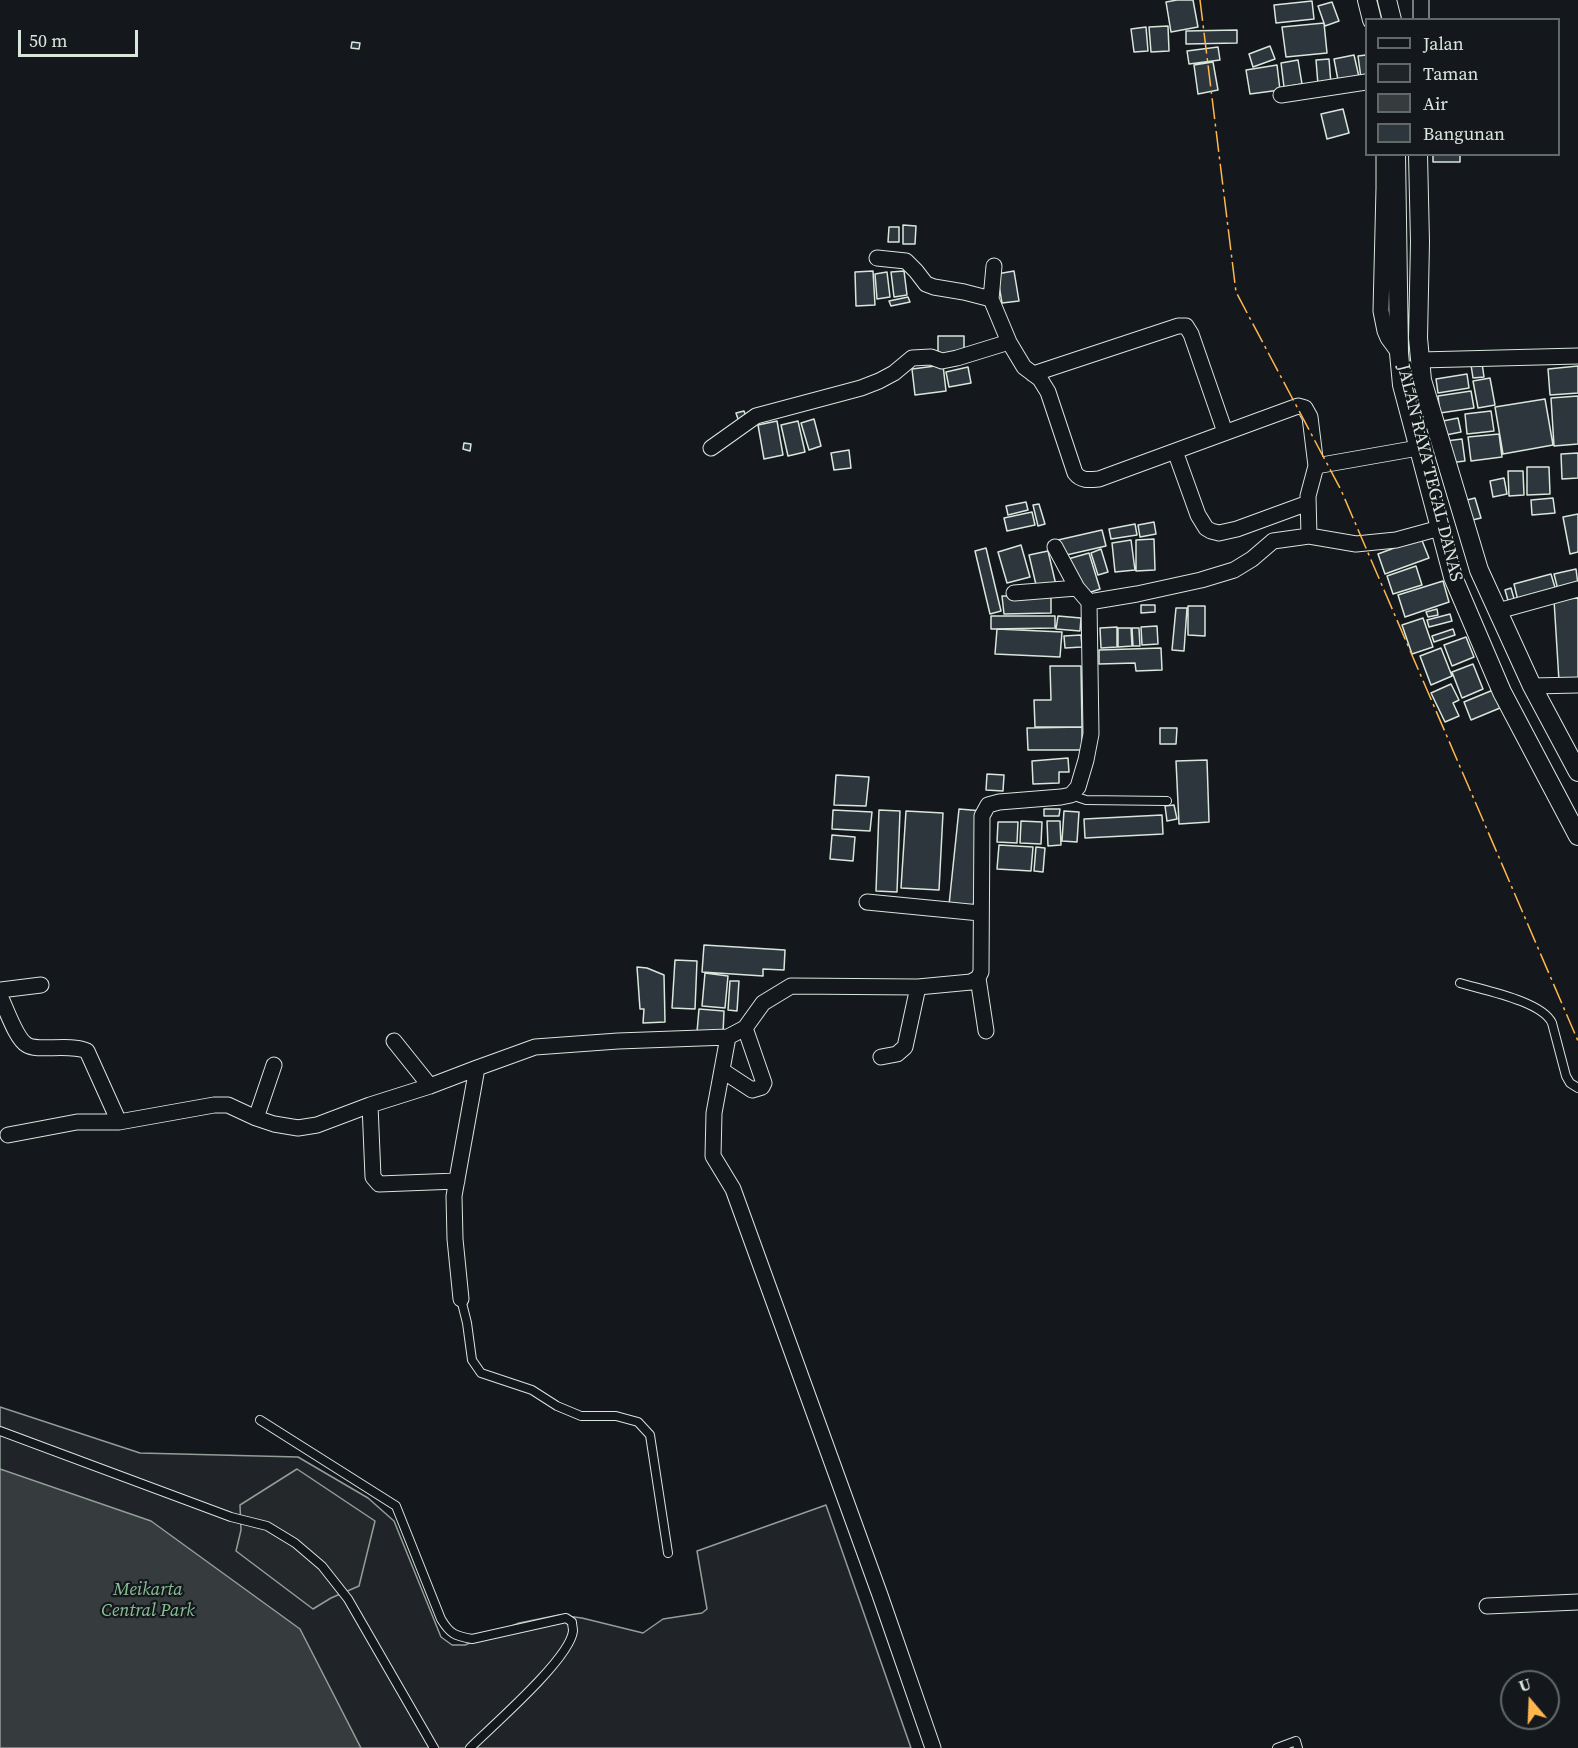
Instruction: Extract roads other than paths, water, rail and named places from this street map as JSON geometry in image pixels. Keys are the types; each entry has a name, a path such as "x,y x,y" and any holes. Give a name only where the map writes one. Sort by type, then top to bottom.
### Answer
{"street":[{"path":"1359,0 1365,27"},
{"path":"1367,0 1372,18"},
{"path":"1387,0 1392,18"},
{"path":"1420,0 1421,18"},
{"path":"1281,95 1365,82"},
{"path":"1384,156 1381,311 1384,331 1399,353"},
{"name":"JALAN RAYA TEGAL DANAS","path":"1396,156 1399,353 1402,385 1418,448 1453,578 1502,692 1578,836"},
{"name":"JALAN RAYA TEGAL DANAS","path":"1418,156 1422,380 1479,570 1532,686 1578,772"},
{"path":"877,258 906,261 926,284 934,287 991,299"},
{"path":"994,266 991,299 1009,342 1024,367 1040,379 1048,392 1078,477 1087,480 1099,479 1298,406 1305,408 1310,417 1316,466 1308,503 1309,536"},
{"path":"1033,374 1178,326 1186,326 1191,334 1225,432"},
{"path":"711,447 756,416 861,388 894,373 912,358 932,357 942,361 1009,342"},
{"path":"1420,360 1578,356"},
{"path":"1316,466 1418,448"},
{"path":"1175,450 1198,515 1206,528 1211,531 1220,533 1237,529 1308,503"},
{"path":"1089,602 1137,594 1234,570 1252,559 1273,541 1309,536 1356,544 1396,540 1440,528"},
{"path":"986,1031 978,978 981,972 982,816 988,806 999,802 1061,798 1071,795 1078,787 1091,734 1089,602 1077,588 1055,546"},
{"path":"1014,593 1077,588"},
{"path":"1498,611 1578,589"},
{"path":"1532,686 1578,685"},
{"path":"867,902 980,913"},
{"path":"8,1134 77,1122 119,1122 214,1105 228,1105 273,1124 298,1128 317,1125 370,1104 430,1086 536,1047 728,1037 745,1029 763,1003 791,986 918,987 970,982 978,978"},
{"path":"0,990 41,985"},
{"path":"881,1057 897,1054 905,1047 918,987"},
{"path":"0,996 21,1039 27,1045 72,1047 87,1051 119,1122"},
{"path":"723,1071 752,1090 762,1087 764,1083 745,1029"},
{"path":"728,1037 714,1113 713,1156 733,1189 933,1748"},
{"path":"394,1041 430,1086"},
{"path":"256,1118 274,1065"},
{"path":"461,1299 455,1239 454,1196 477,1068"},
{"path":"370,1104 373,1177 379,1184 457,1181"},
{"path":"1487,1606 1578,1602"}],"lane":[{"path":"1071,795 1086,800 1167,801"},
{"path":"1460,983 1527,1002 1543,1011 1552,1023 1566,1076 1570,1083 1578,1088"},
{"path":"461,1299 472,1360 481,1373 532,1390 558,1406 581,1416 616,1416 638,1422 650,1435 668,1553"},
{"path":"260,1420 396,1506 447,1630 459,1637 472,1639 566,1618 572,1622 573,1631 569,1642 549,1671 470,1748"},
{"path":"0,1431 231,1517 267,1526 295,1543 322,1566 348,1599 434,1748"},
{"path":"1276,1748 1296,1741 1298,1748"}],"water":[{"path":"0,1469 151,1521 300,1629 361,1748 0,1748"}],"park label":[{"name":"Meikarta Central Park","path":"148,1600"}]}
